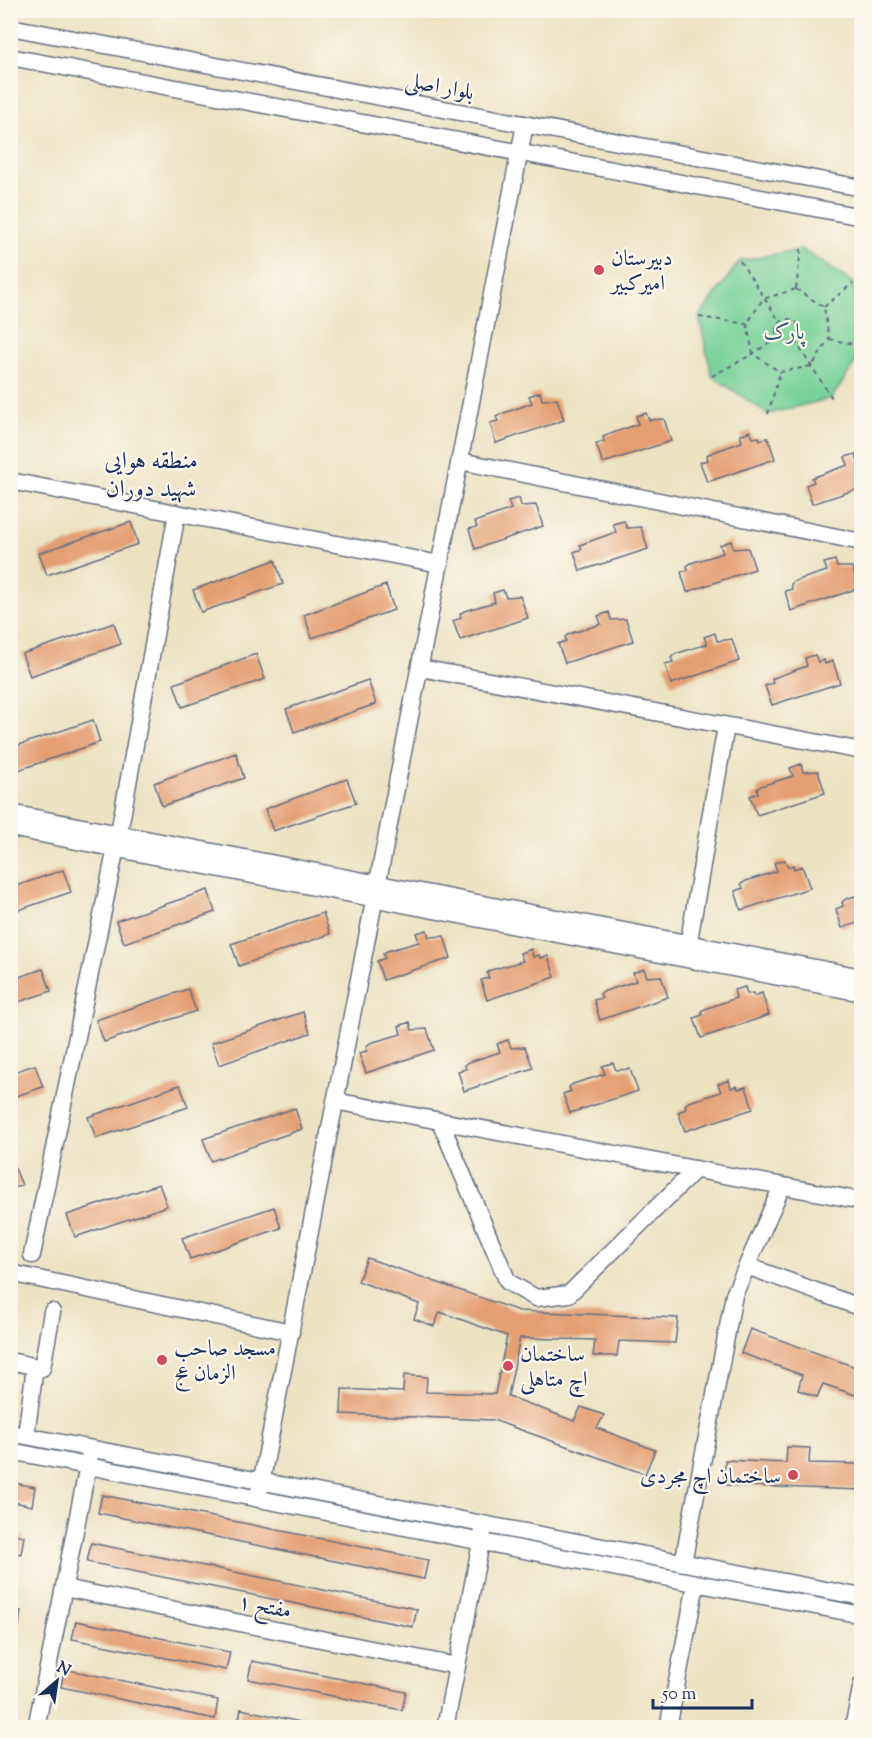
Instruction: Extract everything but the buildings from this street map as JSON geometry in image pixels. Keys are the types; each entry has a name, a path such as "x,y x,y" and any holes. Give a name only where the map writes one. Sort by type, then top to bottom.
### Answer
{"street":[{"name":"بلوار اصلی","path":"10,27 861,188"},
{"path":"10,57 861,217"},
{"path":"260,1490 525,124"},
{"path":"763,198 768,170"},
{"path":"460,461 861,542"},
{"path":"10,481 440,564"},
{"path":"32,1255 117,841 177,513"},
{"path":"420,668 861,751"},
{"path":"687,951 726,726"},
{"path":"10,813 117,841 687,951 861,993"},
{"path":"10,828 117,841"},
{"path":"687,951 861,976"},
{"path":"335,1101 861,1201"},
{"path":"440,1121 508,1282 536,1298 569,1294 696,1169"},
{"path":"683,1563 734,1295 782,1186"},
{"path":"747,1266 861,1308"},
{"path":"10,1273 291,1332"},
{"path":"10,1361 42,1368 52,1312"},
{"path":"36,1367 18,1434 91,1448 481,1542 861,1615"},
{"path":"36,1728 91,1448"},
{"path":"10,1451 88,1466 484,1525 861,1597"},
{"path":"445,1728 484,1525"},
{"path":"668,1728 696,1584"},
{"name":"مفتح ۱","path":"64,1588 457,1666"},
{"path":"853,1728 861,1684"}],"path":[{"path":"796,289 801,249"},
{"path":"740,261 780,322"},
{"path":"824,307 853,283"},
{"path":"796,289 824,307 829,339 813,366 780,372 753,354 747,324 763,299 796,289"},
{"path":"699,317 747,324"},
{"path":"788,319 798,324 800,336 795,342 783,342 777,337 776,329 780,322 788,319"},
{"path":"712,376 753,354 777,337"},
{"path":"829,339 861,346"},
{"path":"795,342 832,398"},
{"path":"768,414 780,372"}],"green space":[{"name":"پارک","path":"801,249 853,283 861,323 861,354 832,398 768,414 712,376 699,317 740,261"}],"place":[{"name":"دبیرستان امیرکبیر","path":"599,270"},
{"name":"مسجد صاحب الزمان عج","path":"162,1360"},
{"name":"ساختمان اچ متاهلی","path":"508,1366"},
{"name":"ساختمان اچ مجردی","path":"793,1475"}],"district":[{"name":"منطقه هوایی شهید دوران","path":"151,474"}]}
